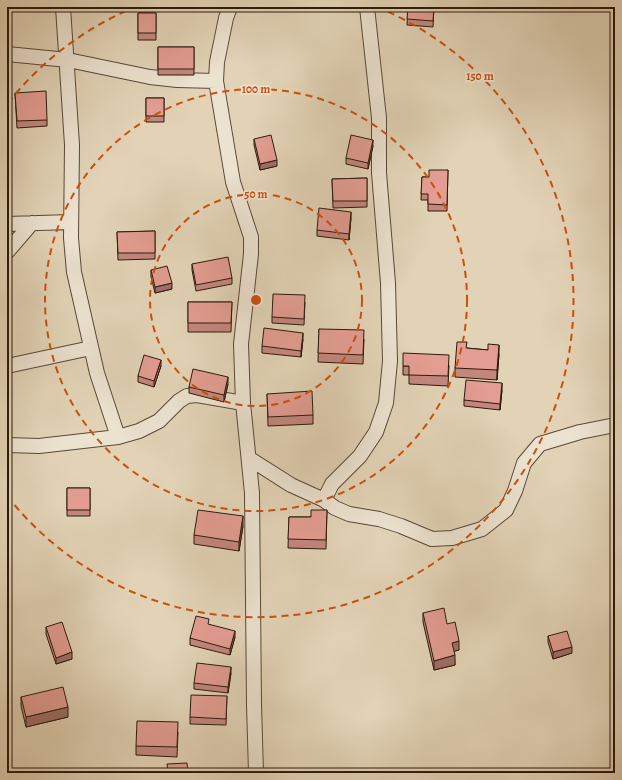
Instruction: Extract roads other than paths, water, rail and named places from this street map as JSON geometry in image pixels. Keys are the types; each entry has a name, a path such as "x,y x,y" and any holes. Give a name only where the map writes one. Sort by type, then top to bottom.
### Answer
{"street":[{"path":"63,7 68,60 72,145 71,222 74,272 97,373 118,437"},
{"path":"230,7 224,26 217,62 216,81 233,182 251,237 252,254 241,344 243,403 250,459 252,493 256,773"},
{"path":"324,500 332,484 360,456 376,432 386,403 390,361 388,283 380,173 379,118 367,7"},
{"path":"7,54 68,60 150,78 216,81"},
{"path":"7,224 71,222"},
{"path":"7,252 32,223"},
{"path":"7,366 91,348"},
{"path":"7,445 39,446 118,437 139,431 159,421 179,401 187,396 197,395 243,403"},
{"path":"250,459 292,485 349,514 379,519 401,526 432,539 452,538 482,528 506,510 515,491 524,463 540,444 580,432 615,425"}]}
